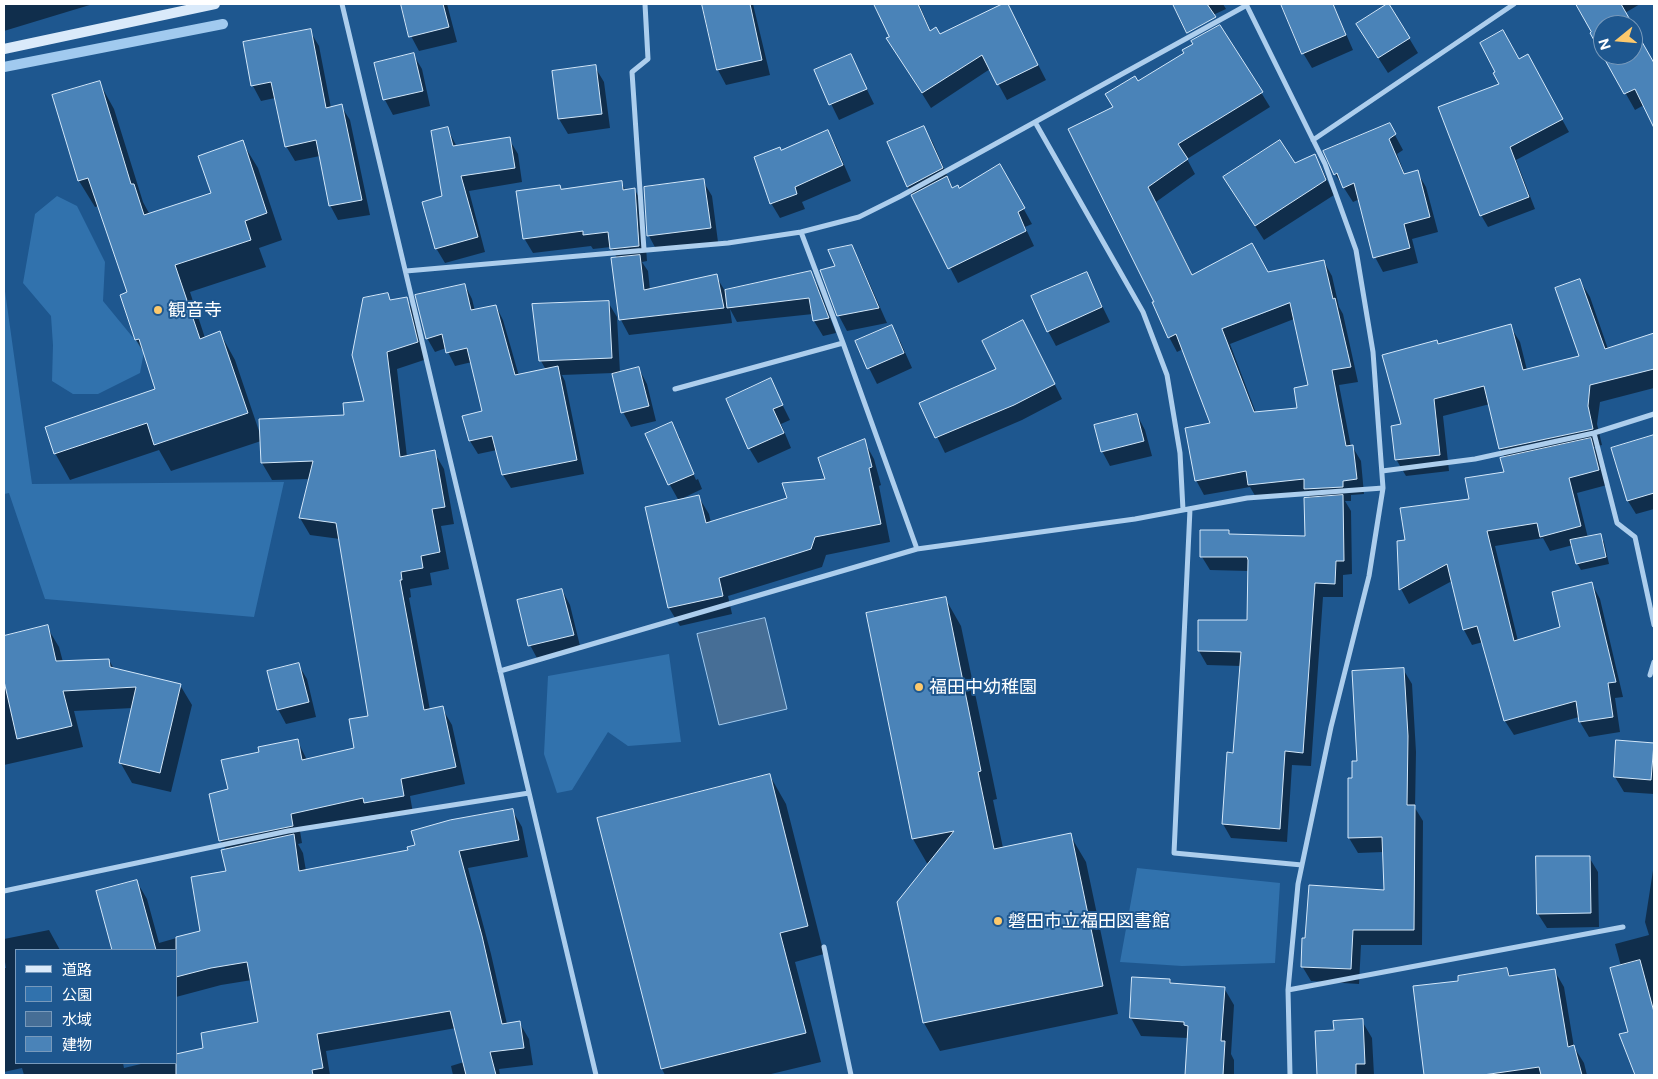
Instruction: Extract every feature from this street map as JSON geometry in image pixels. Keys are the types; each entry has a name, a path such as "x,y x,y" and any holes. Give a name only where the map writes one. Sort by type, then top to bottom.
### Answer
{"street":[{"path":"4,49 215,4"},
{"path":"342,4 596,1075"},
{"path":"644,250 632,72 648,59 646,4"},
{"path":"406,271 728,243 801,232 859,217 901,196 1247,4 1325,164 1356,250 1373,352 1384,488 1369,576 1331,727 1298,884 1288,990 1290,1075"},
{"path":"1313,140 1514,4"},
{"path":"1034,122 1143,312 1164,366 1180,453 1183,510"},
{"path":"801,232 917,549"},
{"path":"675,389 843,343"},
{"path":"1382,471 1475,459 1594,433 1654,414"},
{"path":"1594,433 1617,523 1635,537 1654,625"},
{"path":"500,671 917,549 1135,520 1247,498 1384,488"},
{"path":"1190,509 1174,853 1302,865"},
{"path":"1650,675 1654,662"},
{"path":"4,891 288,831 529,793"},
{"path":"1288,990 1623,927"},
{"path":"824,948 852,1075"}],"green space":[{"path":"57,196 77,206 105,262 103,301 135,340 145,346 140,373 98,394 73,394 52,381 53,345 51,316 23,283 35,214"},
{"path":"4,284 32,484 284,482 254,617 45,599 9,493 4,494"},
{"path":"669,654 681,742 628,746 608,732 572,790 557,793 544,754 548,676"},
{"path":"1137,868 1280,883 1275,963 1182,966 1120,962"}],"water":[{"path":"765,618 787,709 719,725 697,634"}],"building":[{"path":"401,4 443,4 449,27 409,37"},
{"path":"702,4 750,4 762,60 717,70"},
{"path":"874,4 918,4 930,31 936,27 940,34 1002,4 1008,4 1038,65 997,85 982,55 922,93 886,38 889,37"},
{"path":"1173,4 1207,4 1216,17 1187,33"},
{"path":"1281,4 1333,4 1346,35 1302,54"},
{"path":"1389,4 1410,38 1378,58 1356,24"},
{"path":"1576,4 1621,4 1627,15 1593,15 1593,38"},
{"path":"1220,25 1263,92 1178,144 1188,159 1148,187 1192,275 1252,243 1268,272 1324,260 1351,367 1332,370 1346,446 1353,445 1357,479 1343,481 1343,487 1304,489 1304,479 1248,485 1246,471 1195,481 1185,428 1210,423 1176,334 1168,338 1152,302 1154,302 1068,129 1113,107 1105,94 1135,76 1138,81 1184,53 1182,50 1193,44 1191,41","holes":["1290,303 1308,385 1294,388 1297,408 1254,412 1222,329"]},
{"path":"311,29 326,108 342,104 362,200 329,206 316,140 285,147 271,82 251,86 243,42"},
{"path":"1503,30 1519,59 1528,54 1563,119 1510,147 1529,197 1480,216 1438,107 1499,84 1480,43"},
{"path":"1643,44 1654,63 1654,128 1635,89 1624,94 1608,65 1643,65"},
{"path":"414,53 423,91 383,100 374,63"},
{"path":"851,54 867,89 829,105 814,70"},
{"path":"596,65 602,114 558,119 552,71"},
{"name":"観音寺","path":"100,81 131,184 134,184 144,215 211,193 198,156 243,140 267,213 245,221 251,240 175,265 200,339 220,331 248,413 154,445 147,423 54,454 45,427 155,389 139,339 135,340 120,295 127,292 88,178 78,181 52,95"},
{"path":"1390,123 1396,134 1389,139 1404,174 1418,170 1430,217 1404,224 1410,248 1373,258 1354,183 1343,188 1337,173 1334,175 1323,151"},
{"path":"924,126 943,168 907,187 887,142"},
{"path":"448,127 453,146 510,137 515,168 461,176 478,237 435,249 422,202 442,196 431,131"},
{"path":"828,130 843,165 795,187 797,194 770,204 754,157 780,147 781,150"},
{"path":"1280,140 1295,163 1315,154 1326,180 1255,226 1223,177"},
{"path":"1000,164 1025,208 1018,212 1026,231 948,269 911,195 947,176 952,188 958,185 959,188"},
{"path":"704,179 711,228 647,236 644,187"},
{"path":"622,181 623,190 635,188 639,246 610,249 608,232 583,235 583,231 523,239 516,191 560,185 561,189"},
{"path":"852,245 879,308 837,316 820,270 835,266 828,250"},
{"path":"640,255 644,290 717,274 724,308 619,320 611,258"},
{"path":"811,271 829,318 813,321 809,298 727,308 725,290"},
{"path":"1087,272 1102,307 1047,332 1031,296"},
{"path":"1580,279 1605,349 1654,333 1654,369 1590,385 1588,406 1593,429 1499,449 1484,386 1434,399 1440,455 1395,460 1391,426 1401,424 1382,355 1437,340 1438,344 1511,324 1523,370 1579,356 1555,288"},
{"path":"465,284 471,310 496,305 515,375 558,366 577,460 502,475 492,436 469,441 462,416 482,411 467,348 446,353 442,334 426,339 415,295"},
{"path":"388,293 390,300 407,297 418,342 387,352 400,457 435,450 445,507 432,509 440,552 421,556 423,568 401,572 402,580 400,580 424,710 443,706 456,767 401,779 404,796 364,803 363,798 291,814 293,826 219,841 209,794 228,789 221,760 259,752 258,747 298,739 302,760 354,748 349,719 368,716 336,523 299,518 313,461 261,463 259,419 344,415 343,403 364,401 352,355 363,298"},
{"path":"609,301 612,358 539,361 532,304"},
{"path":"1023,320 1055,384 1014,405 935,438 919,403 996,369 982,341"},
{"path":"892,325 904,353 867,369 855,341"},
{"path":"639,367 649,406 621,413 612,374"},
{"path":"771,378 783,405 773,409 784,433 748,449 726,399"},
{"path":"1137,414 1144,441 1101,452 1094,425"},
{"path":"672,422 694,474 668,485 645,434"},
{"path":"1654,435 1654,493 1627,501 1611,448"},
{"path":"1591,438 1599,470 1569,478 1581,526 1540,537 1537,523 1487,531 1514,641 1560,627 1552,592 1592,582 1616,682 1608,683 1613,717 1579,722 1576,701 1504,721 1477,626 1463,630 1447,564 1399,590 1397,541 1405,540 1400,508 1469,499 1465,478 1504,472 1500,458"},
{"path":"865,439 872,467 869,468 881,524 815,537 811,549 719,578 723,596 668,608 645,507 699,495 706,523 787,498 782,483 825,479 818,458"},
{"path":"1343,495 1344,561 1336,561 1335,584 1315,583 1303,753 1285,751 1280,829 1222,824 1227,752 1233,753 1241,652 1198,651 1198,620 1247,620 1248,560 1247,557 1200,557 1200,530 1229,530 1229,534 1305,536 1304,498"},
{"path":"1601,534 1606,557 1576,564 1570,540"},
{"path":"562,589 574,635 528,646 517,600"},
{"path":"946,597 981,771 978,772 994,849 1071,833 1103,986 923,1023 897,902 954,831 912,839 866,613"},
{"path":"48,625 56,661 109,659 110,667 181,684 160,773 119,763 136,687 63,691 72,726 17,739 4,681 4,636"},
{"path":"299,663 309,702 277,710 267,671"},
{"path":"1404,668 1408,736 1407,805 1415,805 1414,930 1353,930 1351,969 1301,967 1302,938 1305,938 1309,885 1384,890 1382,837 1348,838 1348,778 1352,778 1352,761 1357,761 1352,671"},
{"path":"1616,740 1654,743 1651,780 1614,777"},
{"path":"770,774 808,926 780,933 806,1033 661,1069 597,818"},
{"path":"513,809 519,840 459,851 482,936 502,1024 520,1021 524,1048 490,1052 496,1075 466,1075 450,1011 317,1034 323,1068 312,1070 313,1075 176,1075 178,1054 203,1048 201,1033 258,1022 247,962 211,968 178,976 176,937 200,931 191,877 226,871 221,850 294,834 299,871 408,850 407,847 415,845 411,831 450,820"},
{"path":"1536,856 1590,856 1591,913 1537,914"},
{"path":"137,880 156,949 112,949 96,891"},
{"path":"1640,960 1654,1012 1654,1075 1635,1075 1619,1034 1628,1032 1610,968"},
{"path":"1507,968 1509,976 1555,969 1568,1047 1574,1045 1582,1075 1541,1075 1539,1067 1483,1075 1424,1075 1413,986 1458,981 1458,976"},
{"path":"1132,977 1170,979 1170,983 1225,987 1221,1041 1225,1041 1223,1075 1185,1075 1188,1026 1184,1025 1184,1022 1130,1018"},
{"path":"1363,1019 1365,1064 1356,1064 1356,1075 1317,1075 1315,1031 1334,1030 1333,1021"}],"waterway":[{"path":"4,67 223,24"}],"place":[{"name":"観音寺","path":"158,310"},
{"name":"福田中幼稚園","path":"919,687"},
{"name":"磐田市立福田図書館","path":"998,921"}]}
